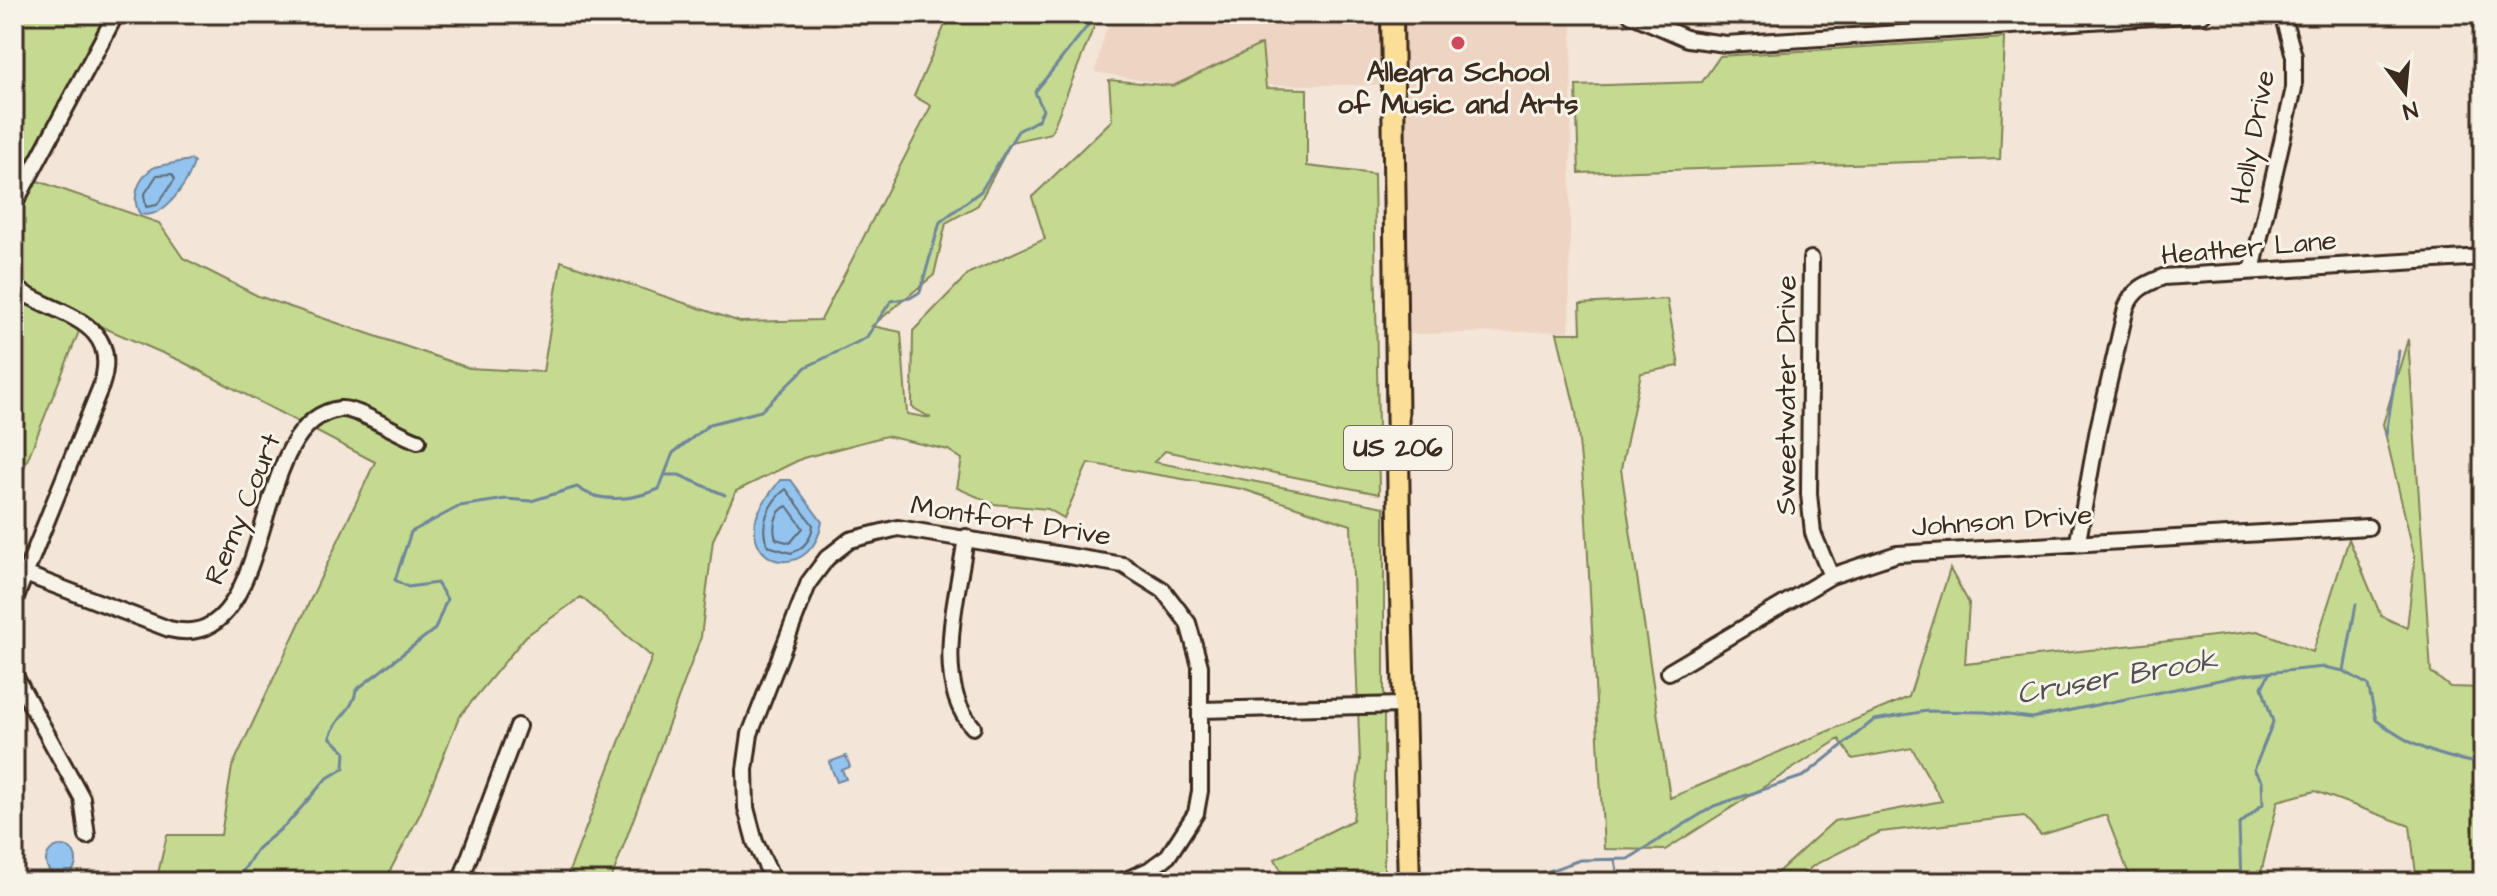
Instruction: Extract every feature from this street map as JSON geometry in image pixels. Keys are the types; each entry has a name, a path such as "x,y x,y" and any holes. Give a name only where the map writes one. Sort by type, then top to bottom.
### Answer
{"highway":[{"name":"US 206","path":"1392,14 1403,705 1409,882"}],"street":[{"path":"14,205 116,14"},
{"path":"1630,14 1688,39 1726,44 2203,14"},
{"name":"Holly Drive","path":"2252,271 2294,88 2294,56 2282,14"},
{"name":"Heather Lane","path":"2078,541 2098,429 2130,296 2141,286 2163,277 2483,257"},
{"name":"Sweetwater Drive","path":"1811,259 1809,494 1813,533 1831,576"},
{"path":"14,287 83,322 98,338 106,366 14,602"},
{"name":"Remy Court","path":"25,574 169,629 197,632 219,621 231,609 293,447 311,421 346,409 363,413 394,433 418,441"},
{"name":"Johnson Drive","path":"1669,672 1831,576 1897,554 2078,541 2368,527"},
{"name":"Montfort Drive","path":"774,882 755,842 746,808 747,747 809,582 837,548 863,535 907,528 1123,565 1150,578 1174,602 1195,641 1201,710 1200,791 1190,826 1168,856 1149,870 1121,882"},
{"path":"966,537 950,636 950,657 959,702 973,727"},
{"path":"14,674 82,798 87,836"},
{"path":"1201,710 1403,705"},
{"path":"460,882 518,726"}],"shaded area":[{"path":"1119,14 1384,14 1384,85 1264,85 1264,48 1242,98 1095,72 1105,32"},
{"path":"1403,14 1572,17 1569,331 1406,334"}],"green space":[{"path":"14,14 108,14 14,193"},
{"path":"955,14 1099,14 1051,133 1011,142 978,205 946,223 934,275 872,326 901,332 907,414 931,418 912,407 913,331 969,273 1045,239 1032,197 1112,120 1109,80 1173,86 1262,44 1266,88 1307,89 1307,166 1374,174 1379,494 1165,451 1154,462 1384,507 1384,882 1287,882 1275,859 1353,820 1360,761 1351,525 1242,489 1088,463 1064,518 1048,509 994,504 957,488 962,459 948,450 886,436 803,458 736,491 713,540 701,637 610,882 565,882 652,657 581,597 526,636 459,717 420,814 384,882 156,882 167,835 221,835 232,767 375,462 181,361 84,319 14,493 14,216 35,180 159,223 183,258 258,296 469,368 543,372 561,261 740,322 821,320 931,106 914,96 944,27"},
{"path":"1984,14 2041,14 2040,17 1984,22"},
{"path":"2005,38 2000,159 1579,173 1576,86 1702,82 1720,56"},
{"path":"1667,299 1679,366 1641,373 1621,469 1670,798 1909,697 1950,569 1969,603 1965,664 2258,631 2313,652 2349,539 2381,616 2407,628 2415,558 2383,424 2408,339 2431,672 2450,687 2483,688 2483,882 2417,882 2410,826 2315,791 2278,801 2259,882 2192,882 2192,878 2132,882 2106,815 2041,835 2024,816 1880,832 1814,865 1795,882 1707,882 1768,881 1834,821 1942,801 1912,748 1853,759 1839,739 1665,850 1604,849 1585,501 1576,412 1557,333 1581,333 1580,304"}],"water":[{"path":"191,160 194,163 191,171 173,199 158,212 140,214 136,195 148,172 155,167"},
{"path":"780,480 791,480 822,522 816,540 807,552 796,559 784,561 772,559 763,551 756,540 755,524 761,506"},
{"path":"846,756 850,767 842,770 846,779 837,782 829,762"},
{"path":"61,846 71,851 76,861 71,871 61,876 51,871 46,861 51,851"}],"waterway":[{"path":"236,882 257,849 288,823 326,779 344,768 345,752 330,737 352,703 356,690 435,629 447,599 437,583 408,587 395,580 411,532 460,506 506,499 531,501 577,487 606,498 638,496 659,489 673,453 710,424 761,411 806,367 866,338 891,301 910,298 920,292 940,222 981,191 1018,131 1038,120 1043,110 1035,92 1097,14"},
{"path":"2386,435 2399,351"},
{"path":"665,475 679,475 725,495"},
{"path":"2344,671 2356,604"},
{"name":"Cruser Brook","path":"1518,882 1580,860 1628,859 1714,806 1804,776 1874,720 1927,711 1985,712 2032,718 2244,675 2324,667 2344,671 2368,685 2376,720 2402,737 2439,754 2483,764"},
{"path":"2241,882 2239,825 2263,804 2262,781 2254,770 2273,722 2262,687 2270,672"},
{"path":"1615,860 1619,882"}],"place":[{"name":"Allegra School of Music and Arts","path":"1458,43"}]}
